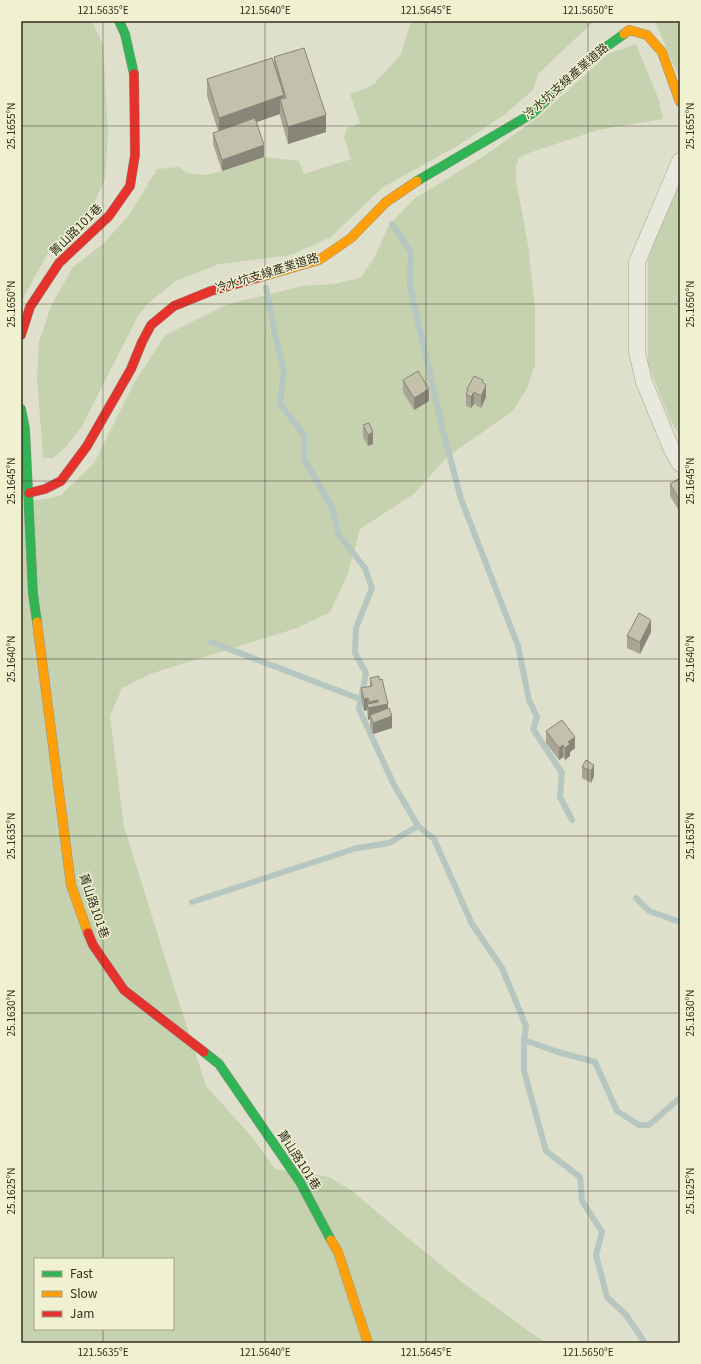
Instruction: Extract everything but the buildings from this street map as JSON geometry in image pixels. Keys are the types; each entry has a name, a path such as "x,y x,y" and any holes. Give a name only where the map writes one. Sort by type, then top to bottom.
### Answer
{"street":[{"name":"菁山路101巷","path":"21,335 30,307 59,263 109,216 130,186 135,155 134,72 125,34 120,21"},
{"name":"冷水坑支線產業道路","path":"29,493 45,489 61,482 87,446 131,369 151,325 174,306 211,291 319,260 351,238 386,202 413,183 533,113 589,59 628,30 647,35 662,52 680,102"},
{"path":"680,162 637,262 637,352 644,382 672,450 680,464"},
{"name":"菁山路101巷","path":"21,409 25,429 33,594 71,885 93,945 124,990 219,1064 269,1136 300,1182 338,1252 368,1343"}],"green space":[{"path":"21,21 92,21 103,45 108,134 105,179 92,207 49,251 21,302"},
{"path":"411,21 594,21 538,74 533,90 504,115 459,145 382,188 331,237 291,255 219,264 176,281 147,304 138,316 81,428 63,450 53,458 43,458 37,377 39,342 51,306 73,267 104,243 129,215 157,169 179,167 188,173 205,175 264,157 299,161 304,174 351,159 344,138 346,129 360,123 350,94 365,89 375,83 401,54"},
{"path":"655,21 680,21 680,80"},
{"path":"636,44 659,100 663,119 598,130 529,153 519,158 516,166 516,180 528,245 535,307 535,365 527,388 513,411 447,457 414,494 360,529 348,574 330,612 297,628 150,674 122,688 110,716 124,826 206,1086 252,1137 275,1169 329,1177 351,1190 463,1283 547,1343 21,1343 21,503 60,496 94,463 133,385 165,335 228,304 302,286 333,284 360,278 374,258 389,225 414,199 484,156 540,116 608,54"},
{"path":"680,182 680,436 670,420 648,364 648,253"}],"waterway":[{"path":"392,224 411,252 410,287 443,431 461,499 518,646 529,700 537,717 533,729 562,773 560,797 572,820"},
{"path":"266,288 284,370 280,404 304,435 304,459 333,509 338,534 365,568 372,588 356,628 355,653 366,673 359,709 394,785 418,826 434,839 472,924 502,968 526,1026 524,1040 524,1071 546,1151 580,1177 582,1201 602,1232 596,1255 607,1297 626,1315 645,1343"},
{"path":"211,642 360,699"},
{"path":"192,902 357,848 389,843 418,826"},
{"path":"636,898 649,911 680,922"},
{"path":"524,1040 558,1052 595,1062 617,1111 639,1125 649,1125 680,1098"}],"traffic: fast":[{"path":"119,21 125,34 134,74"},
{"path":"417,181 533,113 589,59 624,34"},
{"path":"21,409 25,429 33,594 37,622"},
{"path":"204,1052 219,1064 300,1182 331,1240"}],"traffic: slow":[{"path":"624,34 629,30 647,35 662,52 680,102"},
{"path":"257,278 319,260 351,238 386,202 417,181"},
{"path":"37,622 71,885 88,933"},
{"path":"331,1240 338,1252 368,1343"}],"traffic: jam":[{"path":"21,335 30,307 59,263 109,216 130,186 135,155 134,74"},
{"path":"29,493 45,489 61,481 87,446 131,369 151,325 174,306 211,291 257,278"},
{"path":"88,933 93,945 124,990 204,1052"}]}
